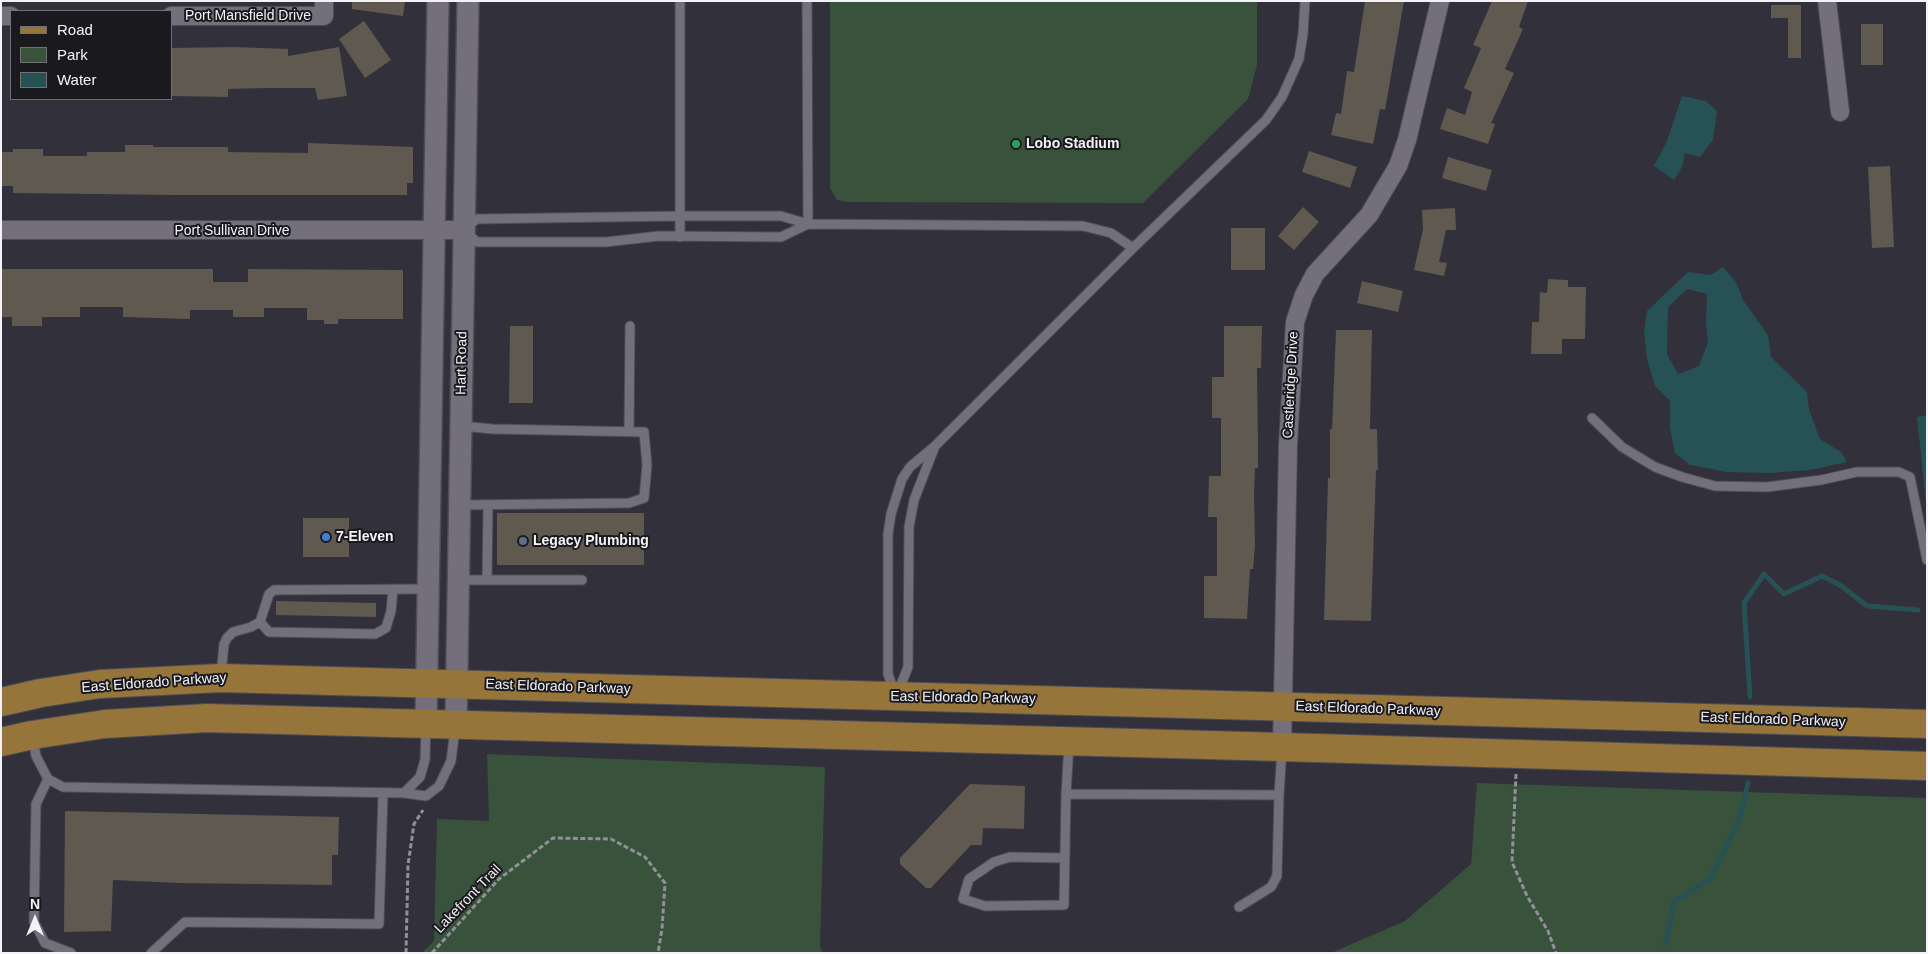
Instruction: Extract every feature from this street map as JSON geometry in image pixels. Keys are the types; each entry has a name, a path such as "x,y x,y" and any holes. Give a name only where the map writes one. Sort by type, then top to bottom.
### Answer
{"main road":[{"name":"East Eldorado Parkway","path":"1,702 41,693 100,684 221,678 1927,724"},
{"path":"1,742 32,735 105,724 207,718 1927,766"}],"street":[{"path":"426,723 438,1"},
{"name":"Hart Road","path":"456,724 468,1"},
{"name":"Castleridge Drive","path":"1282,747 1288,445 1295,322 1304,295 1315,274 1369,215 1398,166 1407,140 1440,1"},
{"path":"1827,1 1840,112"},
{"name":"Port Mansfield Drive","path":"172,16 324,9"},
{"name":"Port Sullivan Drive","path":"1,230 463,230"},
{"path":"432,425 461,426"}],"lane":[{"path":"680,1 680,237"},
{"path":"807,1 808,224"},
{"path":"896,697 888,674 888,534 891,514 902,479 910,467 935,446 1133,248 1255,131 1275,108 1289,85 1299,59 1304,34 1305,1"},
{"path":"808,224 781,237 659,236 606,242 477,242 463,230 477,219 781,216 808,224 1083,226 1111,234 1133,248"},
{"path":"629,431 630,326"},
{"path":"1592,418 1622,447 1655,467 1682,477 1716,486 1767,487 1821,480 1857,472 1899,472 1910,477 1927,560"},
{"path":"460,505 629,503 644,498 647,465 644,432 493,429 461,426"},
{"path":"896,697 908,667 909,527 914,500 935,446"},
{"path":"487,580 488,505"},
{"path":"459,580 582,580"},
{"path":"260,622 269,632 375,634 386,628 391,612 393,589"},
{"path":"221,678 224,644 227,638 233,632 251,627 260,622 269,594 274,590 428,589"},
{"path":"404,793 420,777 425,760 426,723"},
{"path":"32,735 36,756 48,779 63,787 404,793 426,796 439,786 451,761 456,724"},
{"path":"1065,858 1010,856 994,862 969,879 962,900 985,906 1064,905 1069,741"},
{"path":"1239,907 1271,887 1277,876 1282,747"},
{"path":"48,779 36,804 34,922 46,943 71,953"},
{"path":"150,953 185,922 379,924 383,794"},
{"path":"1066,794 1279,795"}],"path":[{"path":"1516,771 1512,862 1527,896 1548,931 1556,953"},
{"path":"406,953 408,865 414,824 423,810"},
{"name":"Lakefront Trail","path":"432,953 499,879 553,838 611,839 645,856 665,883 662,929 658,953"}],"green space":[{"name":"Lobo Stadium","path":"830,1 1257,1 1257,65 1248,99 1143,203 846,202 837,200 830,188"},
{"path":"487,754 825,767 820,947 823,953 422,953 434,941 437,819 489,821"},
{"path":"1477,783 1927,798 1927,953 1331,953 1405,921 1471,864"}],"water":[{"path":"1682,96 1706,101 1717,111 1713,140 1700,157 1685,153 1682,167 1674,180 1654,166 1667,141"},
{"path":"1723,267 1736,282 1743,300 1768,335 1771,357 1807,392 1809,410 1820,439 1841,452 1847,462 1810,470 1769,473 1727,472 1690,465 1675,453 1670,428 1670,401 1655,386 1647,359 1644,332 1647,311 1688,272 1711,275","holes":["1687,289 1707,294 1706,324 1708,342 1699,366 1678,374 1667,354 1668,307"]},
{"path":"1927,415 1927,512 1917,417"}],"building":[{"path":"352,1 405,1 403,16 352,9"},
{"path":"1365,1 1404,1 1385,110 1380,109 1373,144 1331,135 1336,113 1341,114 1347,71 1354,72"},
{"path":"1492,1 1528,1 1519,27 1523,29 1505,69 1514,73 1491,123 1495,124 1488,144 1440,129 1447,108 1465,115 1472,92 1464,88 1481,48 1473,45"},
{"path":"1771,5 1801,5 1801,58 1788,58 1788,18 1771,18"},
{"path":"364,21 391,60 365,78 339,39"},
{"path":"1861,24 1883,24 1883,65 1861,65"},
{"path":"234,47 288,49 288,56 339,47 347,96 318,100 315,88 265,88 228,89 228,97 172,96 172,48"},
{"path":"308,143 413,147 413,183 407,183 407,195 13,193 13,186 1,186 1,152 13,152 13,149 43,149 43,156 87,156 87,152 125,152 125,145 228,147 228,152 308,153"},
{"path":"1309,151 1357,167 1350,188 1302,172"},
{"path":"1448,157 1492,170 1486,191 1442,178"},
{"path":"1890,166 1894,247 1872,248 1868,167"},
{"path":"1303,207 1319,222 1294,250 1278,236"},
{"path":"1455,208 1456,230 1446,230 1439,262 1447,263 1444,276 1414,270 1423,229 1422,210"},
{"path":"1231,228 1265,228 1265,270 1231,270"},
{"path":"1,269 213,269 213,282 248,282 248,269 403,270 403,319 338,319 338,324 324,324 324,320 307,320 307,308 264,308 264,317 233,317 233,310 190,310 190,319 123,317 123,307 80,307 80,317 42,317 42,326 12,326 12,317 1,317"},
{"path":"1548,279 1568,280 1568,287 1586,287 1585,339 1562,339 1562,354 1531,354 1532,322 1539,322 1540,292 1547,293"},
{"path":"1362,281 1403,291 1398,312 1357,303"},
{"path":"510,326 533,326 533,403 509,403"},
{"path":"1224,326 1262,326 1261,368 1257,368 1258,468 1255,468 1255,545 1253,569 1250,569 1247,619 1204,618 1204,576 1217,576 1217,517 1208,517 1209,476 1221,476 1221,418 1212,418 1212,377 1224,377"},
{"path":"1336,330 1372,330 1370,429 1377,429 1378,470 1376,470 1371,621 1324,620 1328,478 1330,478 1330,429 1332,429"},
{"path":"497,513 644,513 644,565 497,565"},
{"name":"7-Eleven","path":"303,518 349,518 349,557 303,557"},
{"path":"276,601 376,603 376,617 276,615"},
{"path":"970,784 1025,786 1024,829 983,828 982,845 971,845 931,888 926,888 900,864 900,858"},
{"path":"65,811 339,817 338,855 332,855 332,885 178,883 113,880 111,931 64,932"}],"waterway":[{"path":"1750,697 1744,603 1764,574 1784,594 1822,576 1840,585 1867,606 1918,610"},
{"path":"1666,944 1674,902 1710,879 1739,820 1748,783"}],"place":[{"name":"Lobo Stadium","path":"1016,144"},
{"name":"7-Eleven","path":"326,537"},
{"name":"Legacy Plumbing","path":"523,541"}]}
